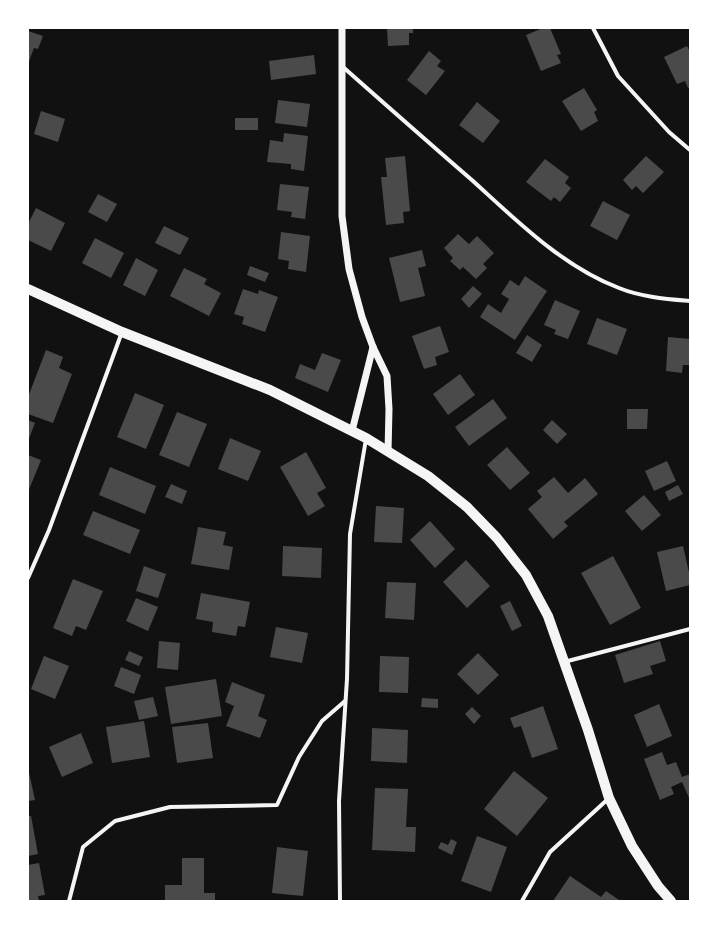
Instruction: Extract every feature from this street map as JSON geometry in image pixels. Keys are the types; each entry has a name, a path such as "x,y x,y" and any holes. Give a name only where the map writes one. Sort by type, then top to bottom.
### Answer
{"main road":[{"path":"28,289 122,332 270,390 366,438 428,476 467,507 497,538 526,575 548,616 588,730 609,798 632,846 658,886 671,901"}],"street":[{"path":"342,28 342,216 349,270 362,317 373,347 387,376 389,409 388,452"},
{"path":"593,28 618,76 669,132 690,150"},
{"path":"343,67 545,244 582,270 619,289 665,299 690,301"},
{"path":"28,578 49,530 122,332"},
{"path":"352,431 373,347"},
{"path":"340,901 339,801 345,701 350,534 366,438"},
{"path":"564,662 690,629"},
{"path":"69,901 83,848 115,821 170,807 277,805 299,757 322,721 345,701"},
{"path":"522,901 550,852 609,798"}],"building":[{"path":"387,28 413,28 413,33 409,33 409,45 388,46"},
{"path":"543,28 550,28 561,54 557,55 561,63 541,71 526,35"},
{"path":"28,31 43,36 38,49 34,48 28,64"},
{"path":"687,46 690,52 690,87 688,88 685,81 677,84 664,57"},
{"path":"429,51 441,61 437,66 445,71 426,95 407,80"},
{"path":"314,55 316,74 271,80 269,61"},
{"path":"584,88 597,110 594,112 598,121 581,131 562,101"},
{"path":"278,100 310,104 307,127 275,123"},
{"path":"477,102 500,121 483,143 459,125"},
{"path":"41,111 65,119 58,142 34,134"},
{"path":"235,118 258,118 258,130 235,130"},
{"path":"284,133 308,136 304,171 291,169 291,164 267,162 270,140 283,142"},
{"path":"405,156 410,211 403,212 404,223 386,225 381,177 387,177 385,158"},
{"path":"646,156 664,172 643,193 636,186 632,190 623,180"},
{"path":"545,159 569,177 565,183 571,188 560,202 554,197 551,201 526,182"},
{"path":"280,184 309,187 305,219 291,217 292,212 277,210"},
{"path":"98,194 117,204 107,222 88,212"},
{"path":"603,201 630,215 617,240 590,226"},
{"path":"36,208 65,223 51,251 28,240 28,224"},
{"path":"164,226 189,238 180,255 155,243"},
{"path":"281,232 310,236 306,272 288,269 289,261 278,259"},
{"path":"458,234 469,244 477,236 494,253 483,264 487,268 476,279 463,267 460,270 450,261 453,258 444,248"},
{"path":"95,238 124,253 111,278 82,263"},
{"path":"422,250 426,266 418,268 425,296 400,302 389,258"},
{"path":"136,258 158,270 145,296 123,285"},
{"path":"250,266 269,273 265,282 247,275"},
{"path":"184,268 207,279 204,284 221,293 209,316 170,296"},
{"path":"525,276 547,291 515,340 480,317 488,304 501,313 509,299 501,294 510,280 519,286"},
{"path":"473,286 482,294 469,308 461,299"},
{"path":"243,289 258,294 259,290 278,297 265,332 242,324 244,317 234,314"},
{"path":"555,300 580,311 568,339 554,334 556,330 544,325"},
{"path":"597,318 627,329 617,355 587,344"},
{"path":"440,326 449,352 435,357 437,365 424,369 412,336"},
{"path":"527,335 542,345 532,362 516,353"},
{"path":"668,337 690,339 690,365 683,365 682,373 666,371"},
{"path":"46,350 63,357 59,368 72,374 53,423 28,414 28,397"},
{"path":"322,353 341,360 328,392 295,378 300,364 315,370"},
{"path":"460,374 475,395 448,415 433,394"},
{"path":"135,393 164,405 146,449 117,437"},
{"path":"493,399 507,418 469,446 455,427"},
{"path":"627,409 648,409 647,429 627,429"},
{"path":"177,412 207,424 189,467 159,455"},
{"path":"28,420 35,423 28,441"},
{"path":"552,420 567,434 557,444 543,430"},
{"path":"230,438 261,451 248,481 218,469"},
{"path":"507,447 530,473 510,490 487,465"},
{"path":"306,452 326,488 317,493 325,506 308,516 280,467"},
{"path":"28,455 41,460 28,492"},
{"path":"667,461 676,481 654,491 645,471"},
{"path":"110,467 156,486 145,514 99,495"},
{"path":"554,477 568,493 585,478 598,494 564,522 568,526 553,539 528,509 542,497 537,491"},
{"path":"171,484 187,491 182,504 165,497"},
{"path":"678,485 683,494 669,501 665,492"},
{"path":"644,495 661,515 642,531 625,511"},
{"path":"376,506 404,508 402,543 374,542"},
{"path":"93,511 140,530 130,554 83,535"},
{"path":"430,521 455,549 435,568 410,540"},
{"path":"198,527 226,532 223,545 233,547 229,570 191,564"},
{"path":"283,546 322,548 321,578 282,576"},
{"path":"683,546 690,577 690,585 666,591 657,552"},
{"path":"613,556 641,608 610,625 581,573"},
{"path":"466,560 490,586 467,608 443,582"},
{"path":"144,566 166,574 158,598 136,591"},
{"path":"73,579 103,591 86,630 76,626 72,636 53,628"},
{"path":"387,582 416,583 414,620 385,618"},
{"path":"201,593 250,602 245,627 238,626 236,636 212,632 213,622 196,619"},
{"path":"136,598 158,607 148,631 126,621"},
{"path":"510,601 522,626 512,631 500,606"},
{"path":"276,627 308,633 302,663 270,657"},
{"path":"159,641 180,643 178,670 157,668"},
{"path":"660,641 666,661 650,666 653,674 624,683 615,655"},
{"path":"129,651 143,657 139,666 125,660"},
{"path":"478,653 499,675 478,695 457,674"},
{"path":"44,656 69,666 55,699 31,689"},
{"path":"380,656 409,657 408,693 379,692"},
{"path":"121,667 141,675 134,694 114,686"},
{"path":"216,679 222,716 171,724 165,687"},
{"path":"232,682 265,695 258,716 267,720 260,738 226,726 234,706 225,702"},
{"path":"153,697 158,716 139,720 134,701"},
{"path":"422,698 438,699 438,708 421,707"},
{"path":"659,704 672,736 647,747 634,715"},
{"path":"543,706 558,749 532,758 521,726 514,728 510,718"},
{"path":"472,707 481,716 474,724 465,714"},
{"path":"144,721 150,757 112,763 106,727"},
{"path":"208,723 213,758 177,763 172,727"},
{"path":"372,728 408,730 407,763 371,761"},
{"path":"81,733 93,763 62,777 49,747"},
{"path":"662,752 667,765 676,762 682,777 690,774 690,800 682,782 671,787 674,794 660,800 644,759"},
{"path":"28,768 35,800 28,801"},
{"path":"514,771 548,798 517,836 484,809"},
{"path":"375,788 408,789 406,827 416,827 415,852 372,850"},
{"path":"28,816 31,816 38,854 28,856"},
{"path":"477,836 507,847 491,892 461,881"},
{"path":"451,839 457,842 452,855 438,848 441,842 448,845"},
{"path":"277,847 308,851 303,896 272,893"},
{"path":"182,858 204,858 204,893 215,893 215,901 165,901 165,885 182,885"},
{"path":"39,863 45,895 38,896 39,901 28,901 28,865"},
{"path":"570,876 601,897 606,891 619,900 553,901"}]}
